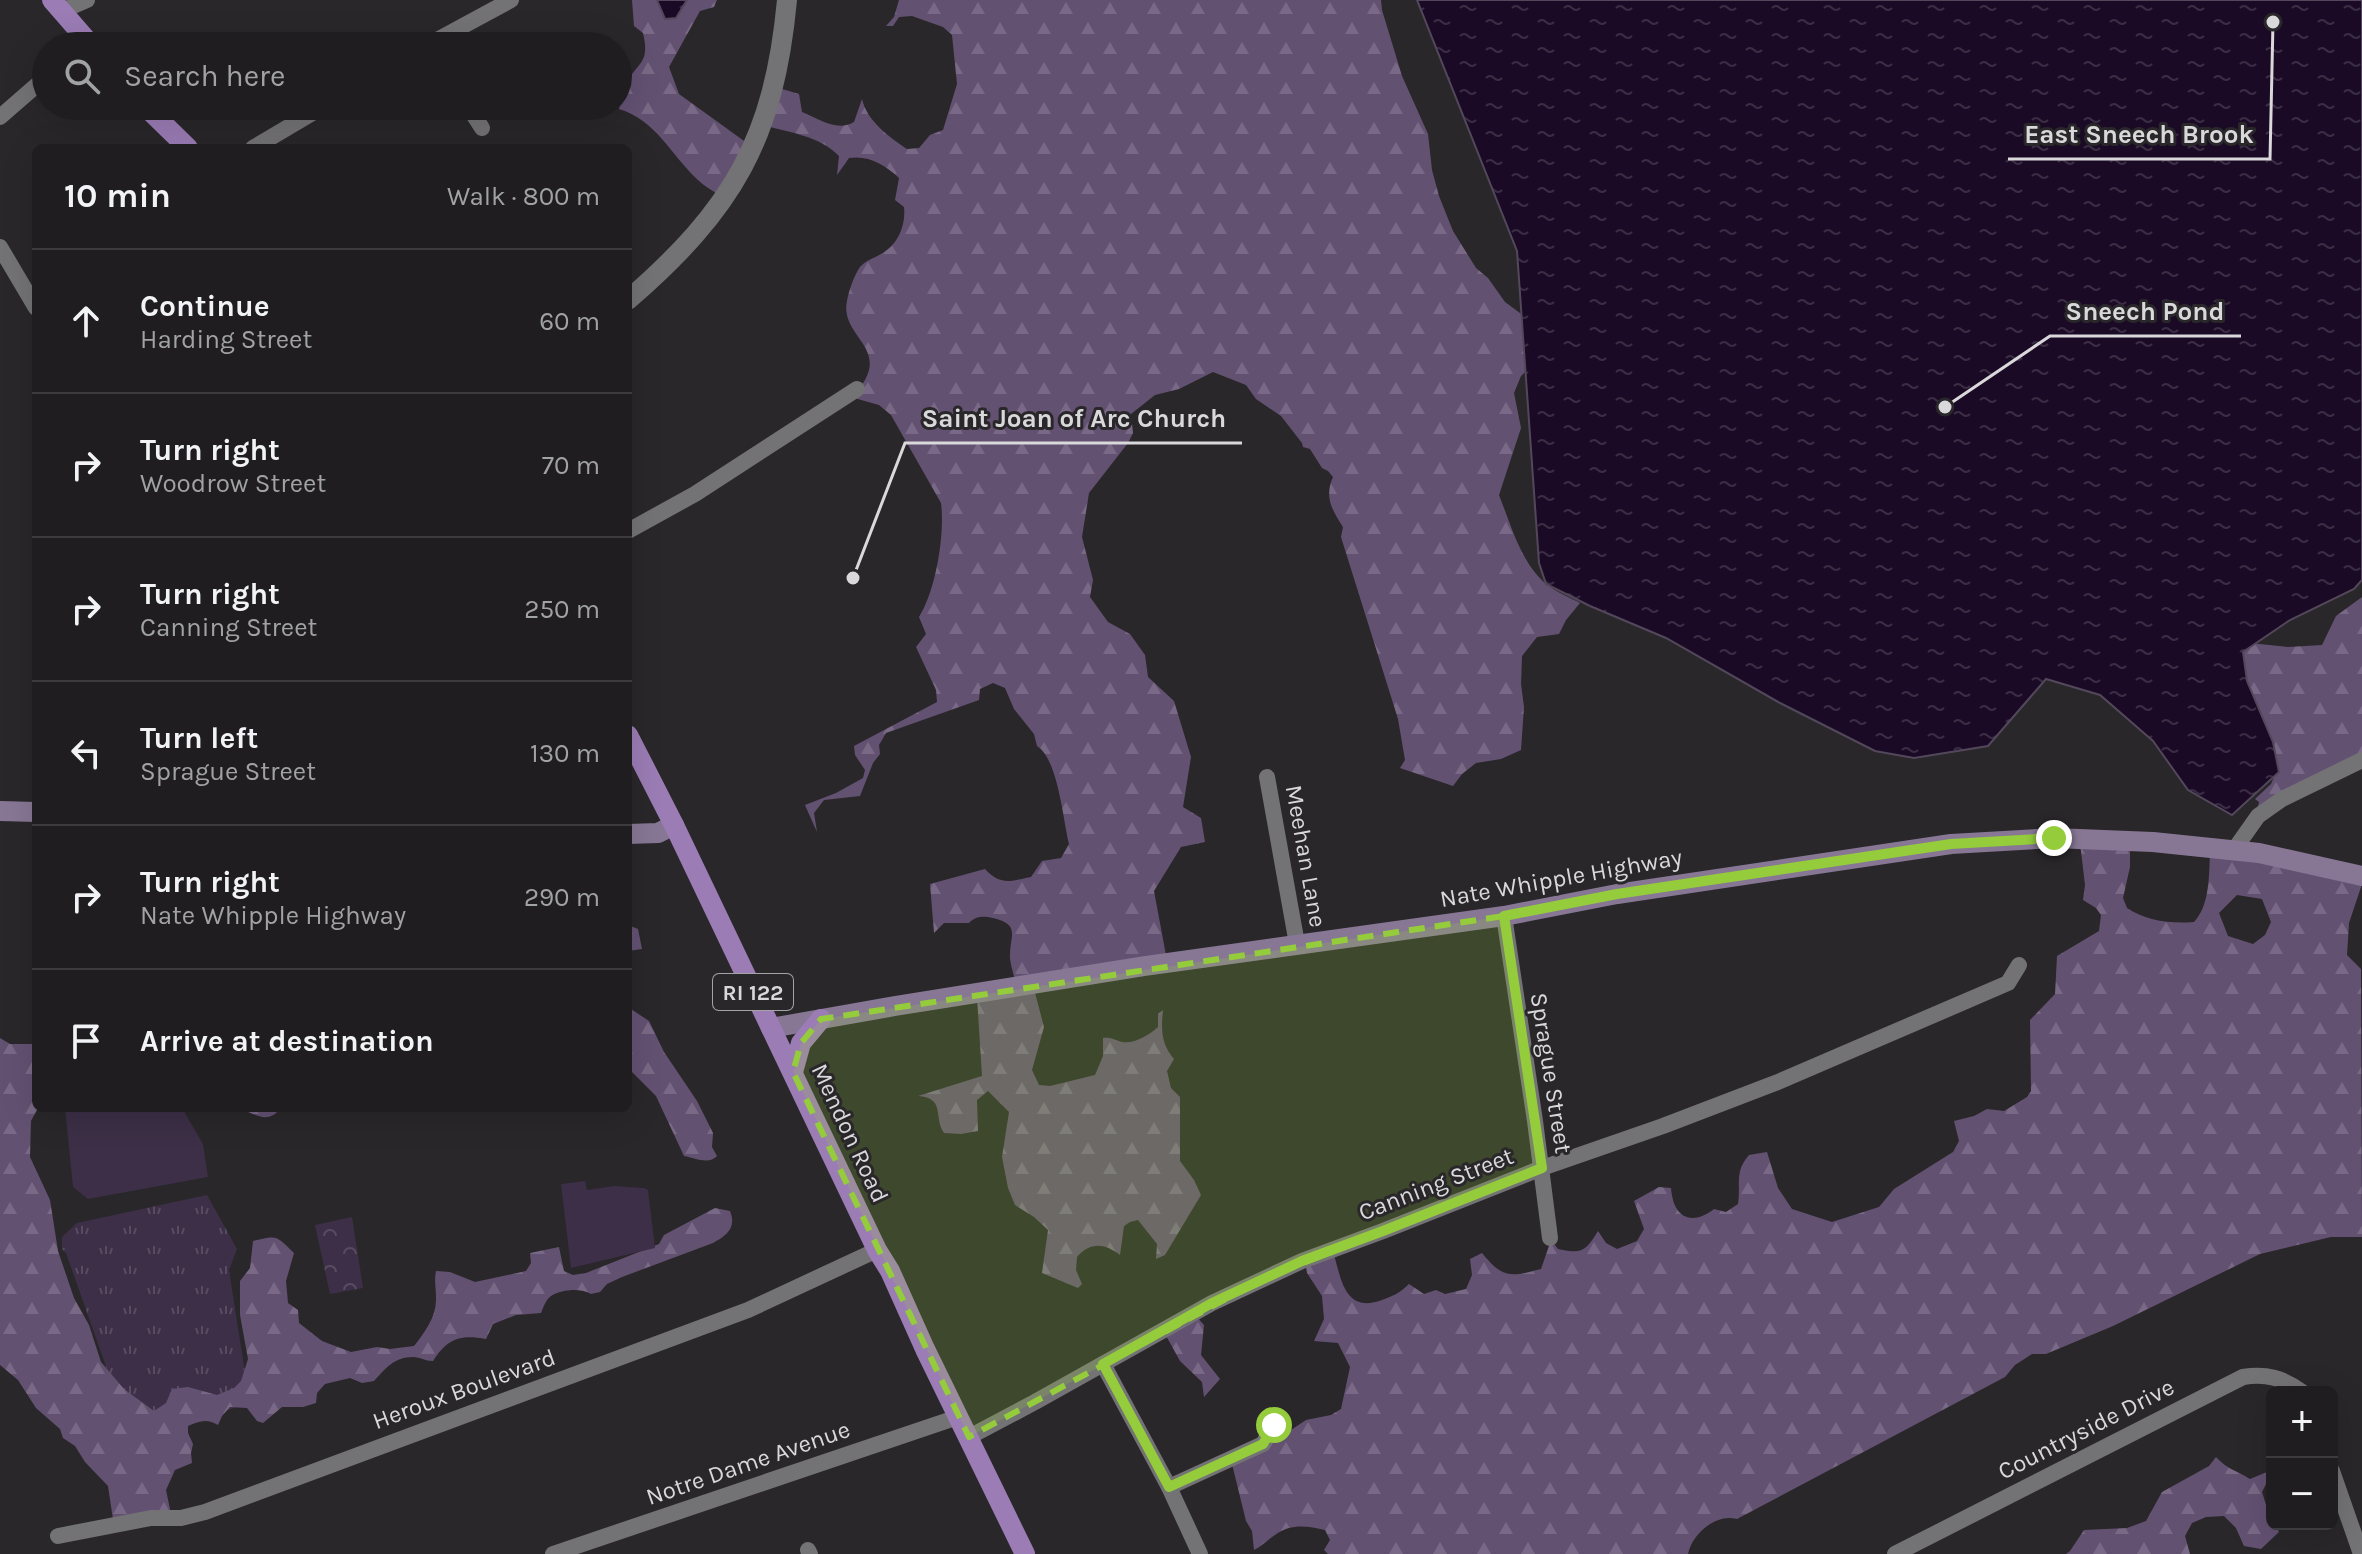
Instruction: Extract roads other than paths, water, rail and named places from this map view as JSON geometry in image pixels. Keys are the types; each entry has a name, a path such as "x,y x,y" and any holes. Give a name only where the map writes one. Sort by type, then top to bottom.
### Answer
{"main road":[{"path":"57,6 78,32"},
{"path":"159,120 184,144"},
{"name":"Mendon Road","path":"632,743 1025,1554"},
{"path":"0,811 32,812"},
{"path":"632,834 658,833 674,825"},
{"name":"Nate Whipple Highway","path":"771,1028 1951,844 2054,838 2153,842 2274,856 2362,876"},
{"path":"793,1072 801,1043 821,1019"}],"street":[{"path":"57,6 87,0"},
{"path":"453,32 511,0"},
{"path":"632,296 688,244 730,191 747,162 770,102 787,0"},
{"path":"0,117 32,89"},
{"path":"260,144 300,120"},
{"path":"477,120 482,128"},
{"path":"0,247 32,301"},
{"path":"632,529 695,494 857,389"},
{"path":"2234,850 2258,816 2282,799 2362,760"},
{"name":"Meehan Lane","path":"1267,777 1297,944"},
{"name":"Sprague Street","path":"1504,916 1550,1238"},
{"name":"Canning Street","path":"969,1437 1212,1303 1302,1261 1542,1168 1793,1076 2008,983 2019,965"},
{"name":"Heroux Boulevard","path":"58,1536 151,1518 181,1518 205,1512 748,1310 877,1250"},
{"path":"1103,1364 1169,1487 1200,1554"},
{"name":"Countryside Drive","path":"1895,1554 2243,1377 2259,1374 2294,1386"},
{"name":"Notre Dame Avenue","path":"553,1554 958,1417"},
{"path":"1169,1487 1263,1444 1274,1425"},
{"path":"2338,1488 2361,1554"}],"water":[{"path":"657,0 687,0 676,18 665,19"},
{"path":"1417,0 2362,0 2362,580 2354,589 2290,620 2243,652 2247,681 2273,742 2279,772 2232,815 2188,790 2153,741 2100,695 2046,679 1988,746 1914,758 1875,751 1780,703 1666,638 1546,584 1539,563 1517,251"}],"place":[{"name":"East Sneech Brook","path":"2273,22"},
{"name":"Sneech Pond","path":"1945,407"},
{"name":"Saint Joan of Arc Church","path":"853,578"}]}
